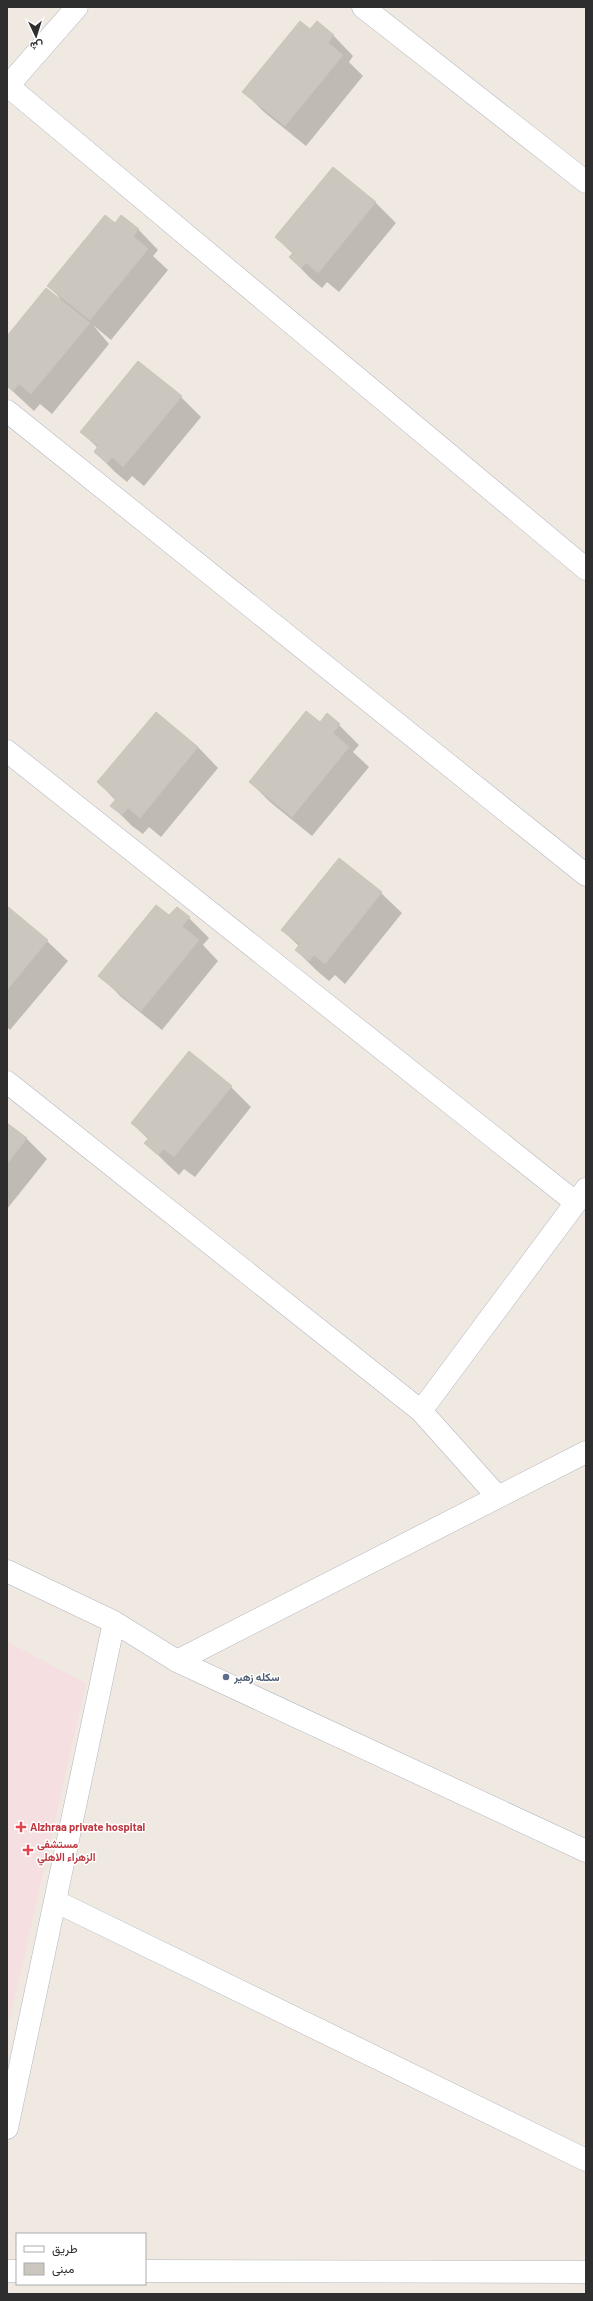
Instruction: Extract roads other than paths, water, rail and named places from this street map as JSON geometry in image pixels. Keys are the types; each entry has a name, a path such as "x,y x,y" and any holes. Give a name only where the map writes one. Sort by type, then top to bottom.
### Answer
{"street":[{"path":"77,7 7,86 586,569"},
{"path":"363,7 586,182"},
{"path":"7,411 586,875"},
{"path":"7,751 580,1196 421,1410"},
{"path":"7,1082 421,1410 497,1496"},
{"path":"177,1661 497,1496 586,1452"},
{"path":"7,1571 114,1622 177,1661 586,1851"},
{"path":"7,2128 114,1622"},
{"path":"55,1901 586,2160"},
{"path":"146,2271 586,2272"}],"place":[{"name":"سكله زهير","path":"226,1677"},
{"name":"Alzhraa private hospital","path":"21,1827"},
{"name":"مستشفى الزهراء الاهلي","path":"28,1850"}]}
